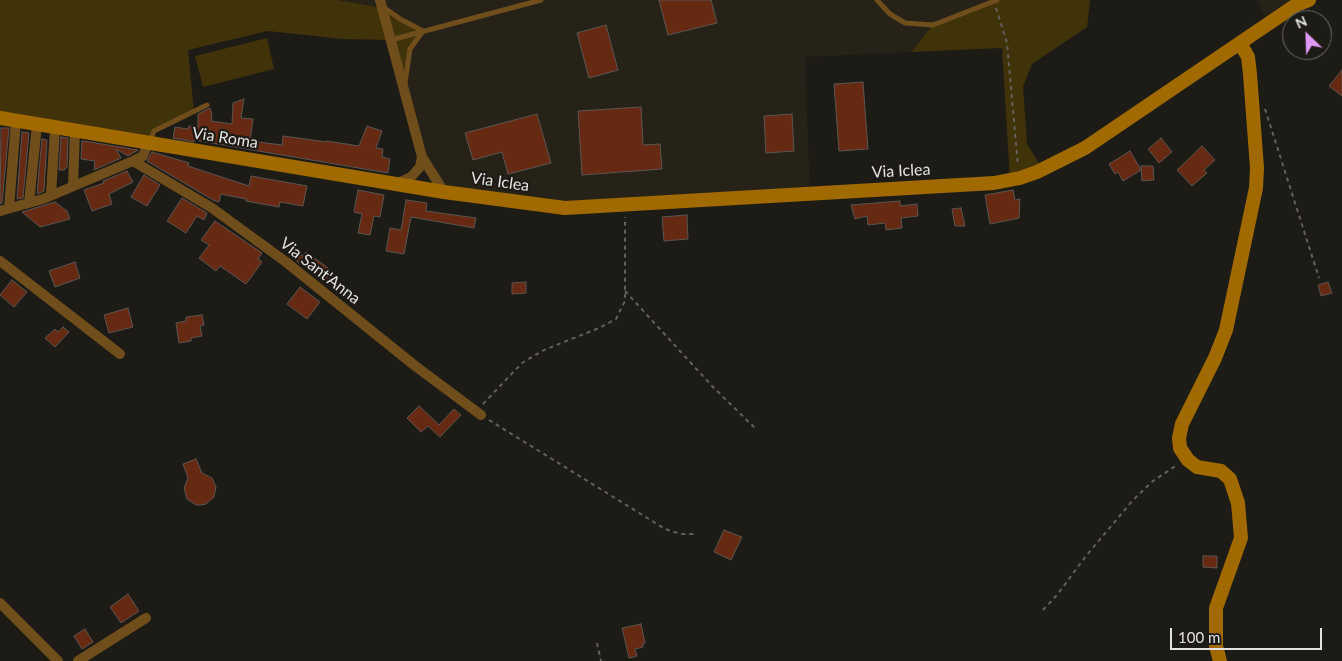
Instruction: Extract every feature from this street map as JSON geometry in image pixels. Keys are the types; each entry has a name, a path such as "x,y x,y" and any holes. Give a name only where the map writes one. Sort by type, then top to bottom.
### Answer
{"street":[{"name":"Via Iclea","path":"444,192 565,208 994,183 1020,178 1043,170 1085,148 1296,5 1309,0"},
{"path":"381,3 422,157 444,192"},
{"path":"1220,661 1216,646 1216,608 1241,538 1238,503 1230,479 1221,471 1197,466 1188,460 1180,448 1180,438 1182,424 1215,358 1226,330 1256,188 1257,168 1250,74 1248,57 1240,43"},
{"path":"5,120 4,210 51,195 143,156 148,143"},
{"name":"Via Roma","path":"5,120 396,184 417,183 444,192"},
{"path":"29,203 37,124"},
{"path":"51,195 55,128"},
{"path":"73,186 75,131"},
{"path":"422,157 417,183 427,182 430,170"},
{"name":"Via Sant'Anna","path":"132,161 212,208 264,246 414,365 478,413"},
{"path":"0,261 120,354"},
{"path":"0,603 58,661"},
{"path":"78,661 146,618"}],"lane":[{"path":"391,40 541,0"},
{"path":"877,0 890,14 905,23 933,25 995,1"},
{"path":"381,3 400,19 423,32"},
{"path":"405,91 410,49 423,32"},
{"path":"148,143 154,131 207,105"}],"path":[{"path":"995,1 1007,43 1020,178"},
{"path":"1264,104 1319,278"},
{"path":"624,205 625,301 616,319 599,328 544,350 522,364 478,413 665,529 681,534 694,534"},
{"path":"625,290 712,386 757,430"},
{"path":"1043,610 1133,500 1153,481 1188,460"},
{"path":"597,642 601,661"}],"shaded area":[{"path":"0,0 338,0 382,8 423,31 410,49 405,91 391,40 342,39 268,31 188,50 194,112 154,131 148,143 0,119"},
{"path":"338,0 997,0 933,25 911,52 805,57 810,194 565,208 444,192 422,157 383,8"},
{"path":"997,0 1090,0 1087,27 1032,64 1023,87 1027,144 1043,170 1010,180 1002,48 911,52 933,25"},
{"path":"1257,0 1305,0 1290,10 1282,10 1282,15 1269,24"},
{"path":"267,38 274,69 203,87 195,56"}],"building":[{"path":"659,0 711,0 717,23 668,35"},
{"path":"606,25 618,70 589,78 577,33"},
{"path":"1342,70 1342,96 1329,86"},
{"path":"863,82 868,149 839,151 834,84"},
{"path":"244,99 241,118 253,119 250,141 282,145 283,136 359,146 367,126 382,131 376,148 383,149 382,157 390,159 388,173 173,138 175,127 188,129 189,126 198,127 198,114 210,108 212,114 211,121 232,124 233,103"},
{"path":"641,107 643,145 660,144 662,169 582,175 578,111"},
{"path":"537,114 551,163 508,174 502,152 473,160 465,133"},
{"path":"792,114 794,151 766,153 764,116"},
{"path":"1,128 9,128 2,203 0,204"},
{"path":"22,132 29,133 23,198 17,199"},
{"path":"61,137 68,138 67,167 64,170 59,170"},
{"path":"1161,138 1172,152 1159,163 1148,149"},
{"path":"42,139 47,140 44,191 37,194"},
{"path":"82,141 138,150 128,156 116,149 121,158 94,170 95,161 81,159"},
{"path":"1202,146 1215,160 1204,170 1207,173 1192,186 1177,170"},
{"path":"1130,151 1141,170 1123,181 1118,172 1115,174 1109,164"},
{"path":"152,152 189,163 188,166 249,186 251,176 307,186 303,206 280,202 279,207 221,194 219,202 213,200 147,161"},
{"path":"1141,166 1153,166 1154,180 1142,181"},
{"path":"127,171 133,182 109,194 112,204 92,211 84,190 104,183 103,181"},
{"path":"144,175 160,185 147,206 131,197"},
{"path":"358,190 384,195 380,217 374,216 370,235 358,233 362,214 354,212"},
{"path":"1013,190 1015,200 1020,199 1019,218 990,224 985,195"},
{"path":"182,198 207,213 204,220 197,216 186,233 167,221"},
{"path":"406,200 427,203 426,211 476,218 474,228 411,217 404,254 386,251 390,228 401,230"},
{"path":"900,201 900,206 917,204 918,216 901,218 902,228 886,230 885,223 868,225 867,216 855,219 851,205"},
{"path":"55,202 67,211 70,219 40,227 22,212"},
{"path":"961,208 965,226 955,226 952,209"},
{"path":"687,215 688,239 664,241 662,217"},
{"path":"215,221 262,253 258,259 262,262 246,284 220,266 216,271 199,258 209,245 201,240"},
{"path":"292,248 303,256 306,252 328,268 326,271 334,277 329,284 287,254"},
{"path":"75,262 80,278 55,287 49,271"},
{"path":"12,280 27,292 14,307 0,295"},
{"path":"526,282 526,293 512,294 512,283"},
{"path":"1328,282 1332,293 1321,296 1318,285"},
{"path":"300,287 320,302 307,319 287,304"},
{"path":"128,308 133,327 109,333 104,315"},
{"path":"202,315 204,325 200,326 202,336 191,338 191,341 179,343 176,323 186,321 186,317"},
{"path":"63,327 69,332 55,347 45,338 55,329 58,332"},
{"path":"419,406 439,425 454,409 461,415 440,437 428,426 421,432 407,418"},
{"path":"196,459 202,473 212,478 216,487 214,497 206,504 201,505 196,505 187,499 184,488 188,478 183,464"},
{"path":"724,530 742,537 731,560 714,552"},
{"path":"1203,556 1217,556 1217,568 1203,567"},
{"path":"128,594 139,611 121,623 110,607"},
{"path":"641,624 645,643 643,643 643,647 635,649 637,656 629,658 622,628"},
{"path":"85,629 93,642 82,649 74,636"}]}
